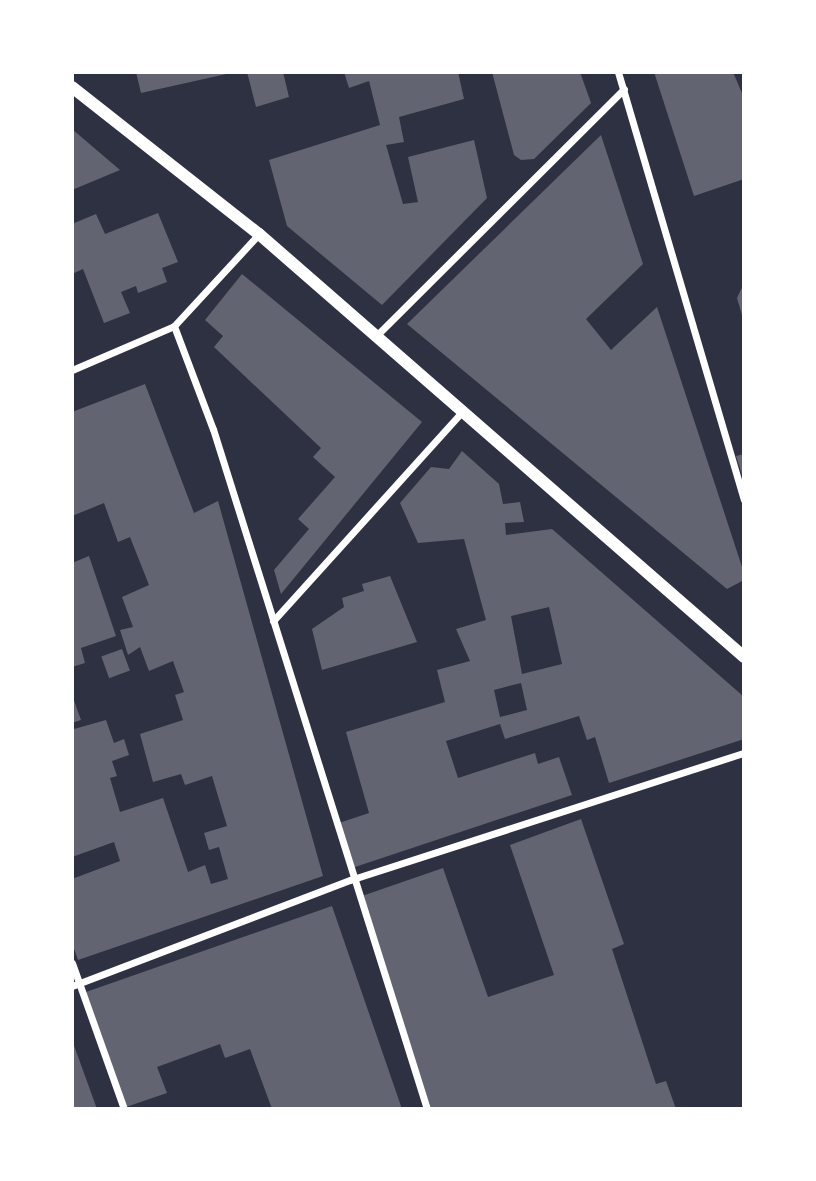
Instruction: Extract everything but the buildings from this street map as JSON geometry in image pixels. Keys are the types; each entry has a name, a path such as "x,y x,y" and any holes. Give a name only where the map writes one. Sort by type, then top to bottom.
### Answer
{"street":[{"path":"618,72 744,500"},
{"path":"72,88 259,234 744,657"},
{"path":"376,336 624,89"},
{"path":"72,370 174,326 259,234"},
{"path":"174,326 273,621 350,880 427,1109"},
{"path":"273,621 463,411"},
{"path":"75,984 350,880 744,753"},
{"path":"72,963 75,984 124,1109"}]}
